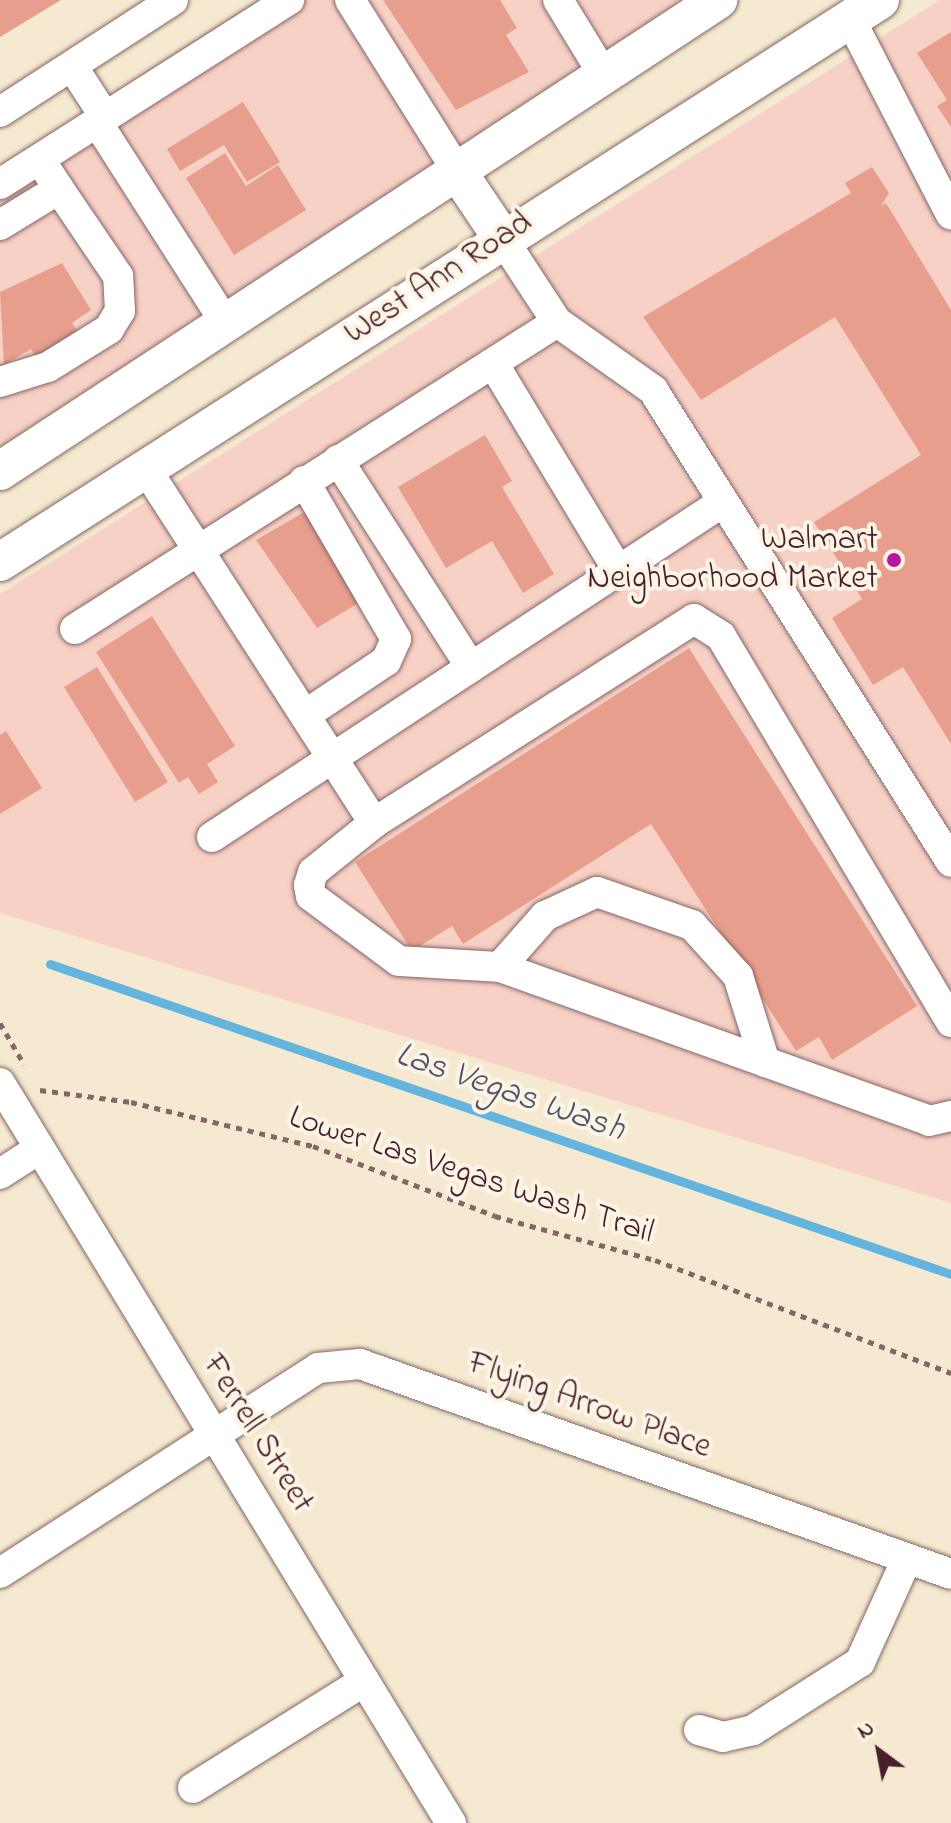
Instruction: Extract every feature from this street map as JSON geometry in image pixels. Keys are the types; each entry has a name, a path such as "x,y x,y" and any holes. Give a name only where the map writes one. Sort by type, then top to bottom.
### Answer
{"main road":[{"path":"1,470 459,174 718,0"},
{"name":"West Ann Road","path":"0,562 502,238 865,10"},
{"path":"459,174 502,238"}],"street":[{"path":"0,112 173,0"},
{"path":"0,184 289,0"},
{"path":"350,0 459,174"},
{"path":"558,0 605,77"},
{"path":"865,10 951,215"},
{"path":"72,66 101,120 227,325"},
{"path":"0,382 48,367 109,329 120,311 118,276 40,159"},
{"path":"0,225 59,189"},
{"path":"502,238 557,322 653,390 951,862"},
{"path":"75,629 198,547 557,322"},
{"path":"493,363 618,570"},
{"path":"338,460 471,667"},
{"path":"146,469 374,823"},
{"path":"304,481 396,639 386,661 305,715"},
{"path":"212,837 723,502"},
{"path":"951,1022 721,636 704,622 694,619 374,823 313,872 311,896 399,961 500,967 929,1121 951,1116"},
{"path":"500,967 545,916 597,892 692,925 738,976 765,1062"},
{"name":"Ferrell Street","path":"0,1083 451,1823"},
{"path":"0,1174 39,1149"},
{"name":"Flying Arrow Place","path":"0,1573 318,1368 360,1364 906,1561 951,1574"},
{"path":"699,1730 723,1737 753,1730 860,1662 906,1561"},
{"path":"193,1788 364,1681"}],"path":[{"name":"Lower Las Vegas Wash Trail","path":"0,1023 41,1093 131,1102 313,1146 495,1216 655,1260 951,1373"}],"shaded area":[{"path":"257,0 691,0 0,447 0,166"},
{"path":"940,0 951,0 951,1203 0,913 0,594"}],"building":[{"path":"0,0 61,0 0,37"},
{"path":"383,0 500,0 517,28 506,35 529,72 456,110"},
{"path":"951,32 951,127 937,106 947,100 917,53"},
{"path":"243,102 280,162 247,182 224,145 180,171 167,149"},
{"path":"225,153 246,186 278,165 306,210 234,255 186,178"},
{"path":"872,167 889,193 881,206 886,203 951,310 951,744 903,667 873,685 832,618 862,599 814,522 921,455 835,317 701,400 643,317 851,193 845,183"},
{"path":"62,263 91,310 72,323 84,341 42,367 31,349 4,365 0,292"},
{"path":"485,435 512,481 502,487 554,574 523,593 492,541 446,568 398,487"},
{"path":"313,507 367,598 317,628 256,540"},
{"path":"152,616 235,746 207,764 218,782 199,794 188,777 179,783 96,652"},
{"path":"689,648 917,1006 832,1060 819,1037 796,1051 651,824 463,944 452,926 412,951 355,862"},
{"path":"97,667 168,782 135,802 64,687"},
{"path":"6,731 42,788 0,814 0,735"}],"waterway":[{"name":"Las Vegas Wash","path":"50,964 951,1274"}],"place":[{"name":"Walmart Neighborhood Market","path":"894,560"}]}
